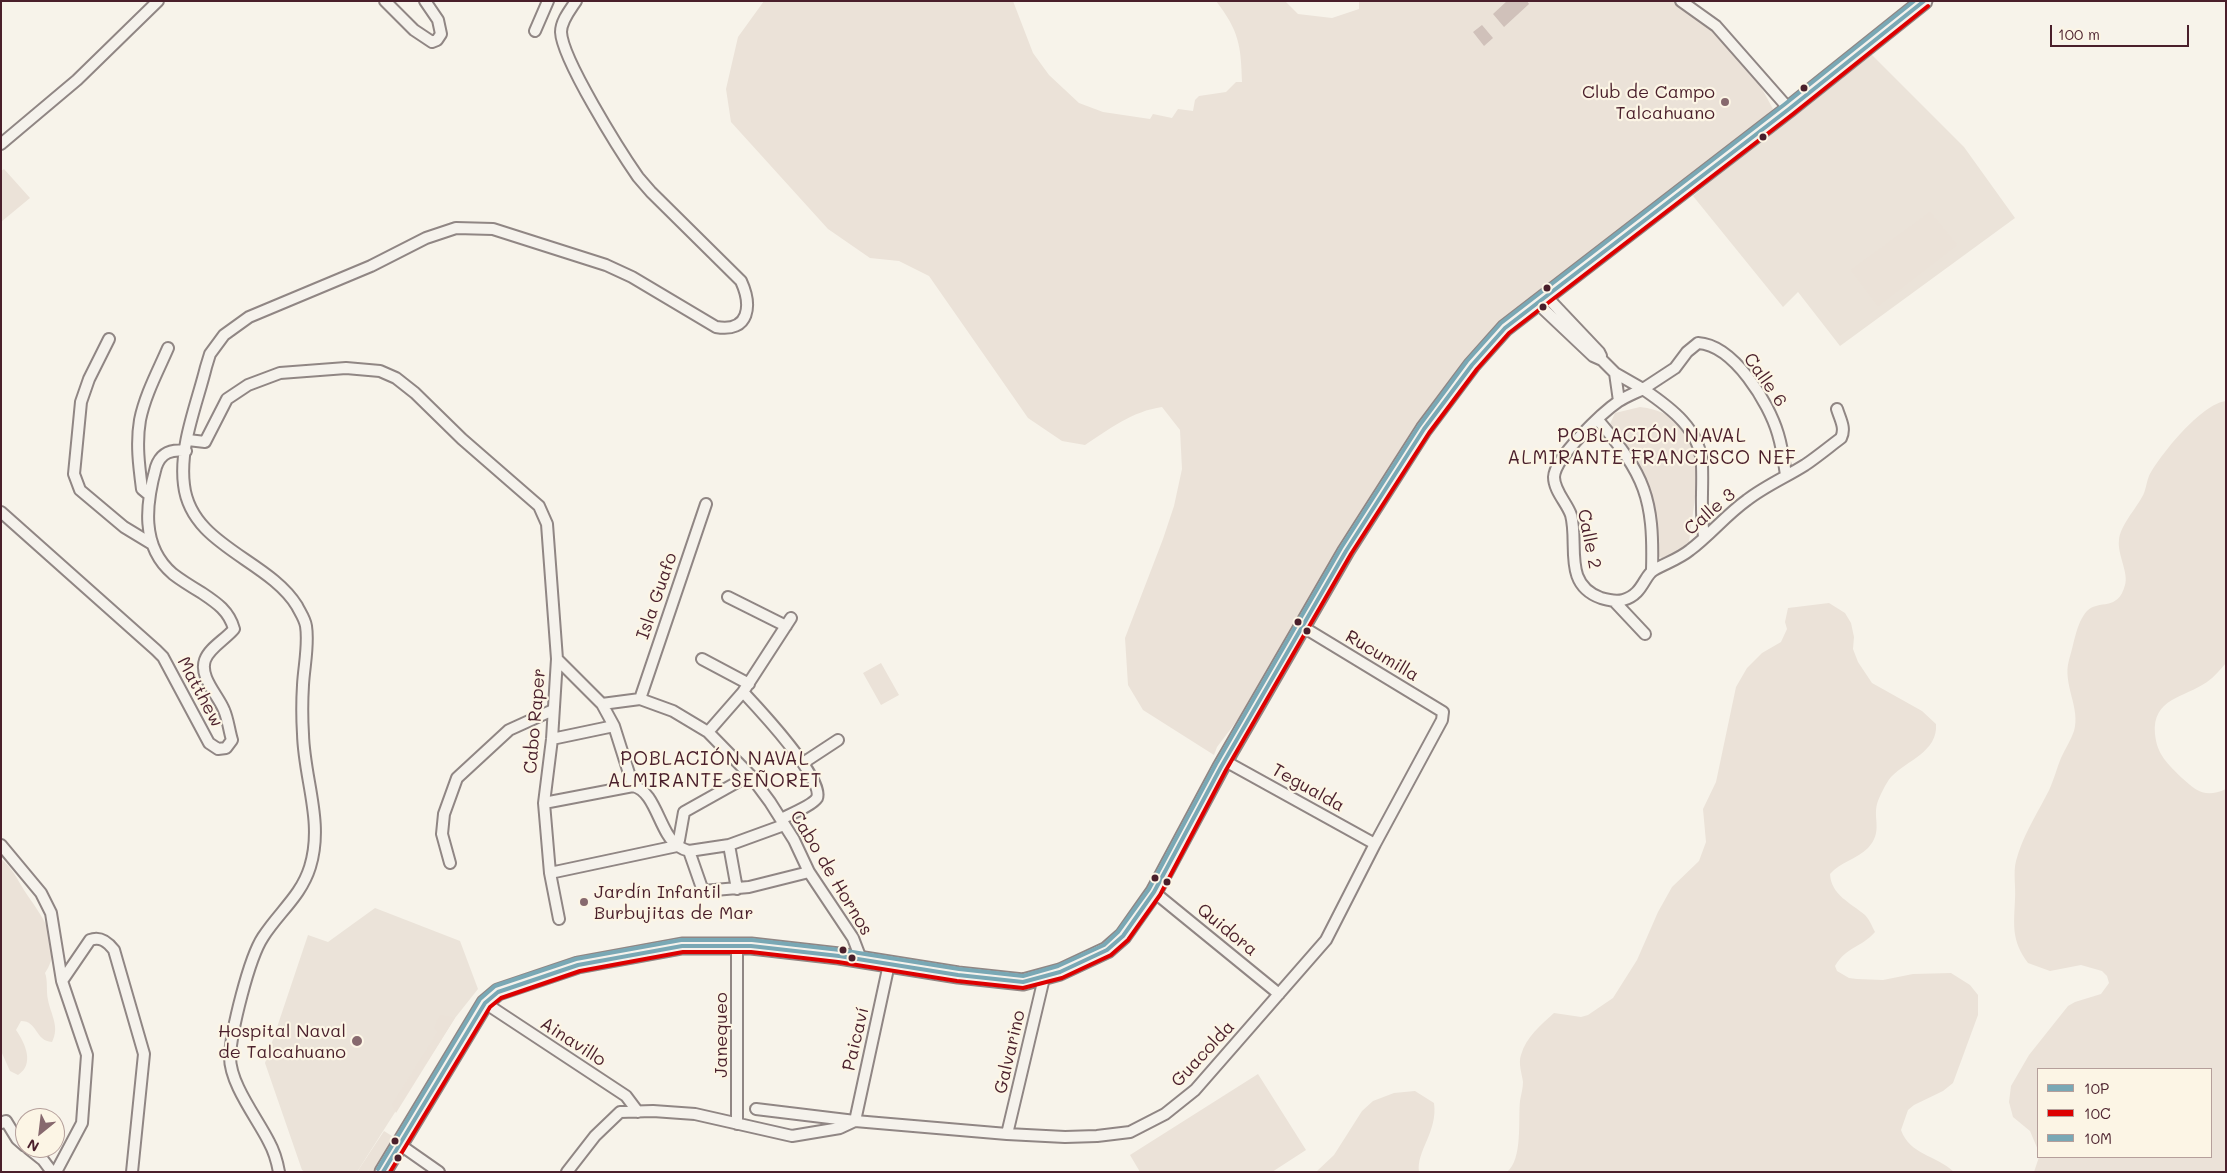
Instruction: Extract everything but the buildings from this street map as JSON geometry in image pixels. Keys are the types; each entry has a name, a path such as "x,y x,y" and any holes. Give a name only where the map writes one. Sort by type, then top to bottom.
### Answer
{"main road":[{"path":"383,1172 485,1004 493,995 504,989 578,965 682,946 737,946 861,960 958,975 1023,982 1044,978 1080,964 1117,943 1135,921 1154,892 1225,761 1346,551 1424,429 1472,365 1502,331 1789,109 1924,1"}],"street":[{"path":"1,144 77,80 158,1"},
{"path":"385,1 414,30 432,42 437,40 441,34 438,20 425,1"},
{"path":"535,30 548,1"},
{"path":"279,1172 270,1143 242,1093 230,1060 235,1025 256,950 266,933 297,896 311,865 316,825 303,736 306,624 292,598 278,583 220,543 189,506 183,477 188,440 210,354 224,335 234,326 249,317 371,266 426,238 456,228 493,229 574,254 606,265 632,277 716,328 729,329 740,324 746,313 748,301 741,281 638,177 574,68 561,32 562,24 576,1"},
{"path":"1681,1 1716,26 1789,109"},
{"path":"1542,299 1599,352 1602,360 1615,373 1677,414 1697,441 1702,466 1701,512 1704,536"},
{"path":"109,339 81,402 74,462 76,483 96,504 124,527 152,544"},
{"name":"Calle 6","path":"1643,390 1675,368 1687,352 1698,343 1708,343 1717,347 1732,360 1761,397 1772,415 1778,434 1786,475"},
{"path":"148,494 142,489 140,477 138,451 140,422 151,388 168,348"},
{"name":"Cabo Raper","path":"188,440 205,442 227,399 248,384 280,373 346,368 380,371 396,378 415,393 468,445 539,506 548,524 557,659 552,739 544,803 550,874 559,920"},
{"path":"1615,373 1619,401"},
{"path":"1614,601 1623,600 1634,594 1642,587 1652,570 1650,516 1645,491 1631,460 1598,420 1619,401 1643,390"},
{"name":"Calle 3","path":"1652,570 1673,562 1691,550 1704,536 1747,500 1805,465 1841,438 1844,433 1843,426 1837,410"},
{"name":"Calle 2","path":"1598,420 1574,443 1559,464 1554,477 1557,488 1570,514 1573,526 1573,564 1577,576 1592,594 1614,601"},
{"name":"Matthew","path":"1,512 163,657 209,743 218,749 226,748 232,740 224,711 204,673 205,660 213,648 227,638 234,629 232,620 217,603 172,572 152,544 147,524 148,494 161,456 170,450 186,451"},
{"name":"Isla Guafo","path":"640,699 706,504"},
{"path":"708,732 746,688 788,622 728,597"},
{"path":"1614,601 1644,634"},
{"name":"Rucumilla","path":"1303,627 1443,712"},
{"path":"557,659 602,704 614,726 633,786"},
{"path":"550,874 676,846 689,851 729,845 782,822 815,801 818,795 817,788 803,764 746,688 702,659"},
{"name":"Cabo de Hornos","path":"602,704 640,699 673,711 708,732 750,775 782,822 809,872 850,933 859,950 861,960"},
{"path":"450,863 442,834 443,821 457,778 509,730 553,710"},
{"name":"Guacolda","path":"756,1109 854,1121 1007,1134 1097,1136 1130,1132 1165,1114 1195,1090 1326,940 1442,720 1443,712"},
{"path":"552,739 614,726"},
{"path":"803,764 838,740"},
{"name":"Tegualda","path":"1225,761 1375,844"},
{"path":"676,846 680,840 684,812 750,775"},
{"path":"544,803 633,786 645,792 658,818 676,846"},
{"path":"1,845 41,893 51,913 62,981 87,1055 82,1123 54,1172 40,1158"},
{"path":"729,845 737,888"},
{"path":"689,851 703,892 737,888 809,872"},
{"name":"Quidora","path":"1154,892 1280,994"},
{"path":"62,981 90,940 96,938 102,940 109,943 114,950 144,1054 132,1172"},
{"name":"Janequeo","path":"737,946 737,1124"},
{"name":"Paicaví","path":"854,1121 890,964"},
{"name":"Galvarino","path":"1007,1134 1044,978"},
{"name":"Ainavillo","path":"485,1004 626,1096 638,1112"},
{"path":"567,1172 595,1136 620,1112 695,1114 792,1136 840,1128 854,1121"},
{"path":"1,1123 6,1121 15,1137"},
{"path":"399,1144 439,1172"}],"shaded area":[{"path":"764,1 1013,1 1033,53 1049,75 1079,103 1103,112 1150,119 1153,114 1172,118 1178,109 1193,111 1195,100 1199,96 1226,92 1236,82 1242,82 1241,58 1237,39 1230,21 1216,1 1285,1 1298,14 1332,18 1359,9 1359,1 1677,1 1716,26 1749,65 1773,109 1676,195 1502,331 1468,371 1283,660 1217,747 1214,755 1143,710 1128,685 1125,638 1174,506 1182,469 1180,430 1162,407 1141,412 1112,427 1085,445 1062,441 1028,418 929,276 899,261 870,258 828,229 731,122 726,89 738,37"},
{"path":"1507,1 1527,1 1529,4 1504,27 1493,14"},
{"path":"1482,25 1493,38 1484,46 1473,32"},
{"path":"1869,52 1964,147 2015,218 1840,346 1798,292 1783,307 1693,196"},
{"path":"4,169 30,198 1,222 1,171"},
{"path":"1930,212 1957,245 1878,306 1851,270"},
{"path":"2226,401 2226,663 2207,682 2171,700 2164,706 2155,722 2155,734 2158,748 2164,759 2192,787 2207,793 2226,789 2226,1172 2034,1172 2039,1158 2212,1158 2212,1068 2037,1068 2037,1148 2030,1131 2013,1117 2009,1102 2011,1086 2029,1055 2068,1006 2101,994 2109,983 2107,976 2102,971 2081,965 2050,971 2028,963 2016,939 2014,925 2016,861 2025,836 2053,782 2076,722 2067,669 2076,634 2080,622 2087,611 2113,602 2122,593 2126,580 2119,545 2120,535 2143,495 2154,467 2182,432 2205,411 2216,404"},
{"path":"1640,407 1664,414 1681,425 1691,441 1696,459 1695,501 1689,544 1686,549 1665,560 1656,555 1645,484 1637,464 1612,430 1610,424 1615,413"},
{"path":"1829,603 1845,613 1851,623 1854,637 1853,649 1858,662 1872,683 1922,711 1936,724 1935,734 1927,749 1891,777 1885,786 1877,804 1876,831 1873,842 1864,852 1839,866 1830,874 1834,888 1865,915 1875,932 1865,941 1844,954 1835,966 1837,971 1849,978 1883,980 1913,974 1951,973 1970,985 1978,995 1978,1015 1953,1083 1943,1091 1914,1105 1908,1110 1901,1130 1905,1138 1917,1150 1947,1166 1954,1172 1507,1172 1516,1158 1518,1149 1520,1101 1523,1082 1520,1061 1526,1043 1534,1032 1554,1013 1581,1017 1588,1015 1613,998 1637,960 1658,912 1672,887 1699,861 1706,842 1703,809 1716,782 1736,687 1747,668 1762,653 1781,642 1787,629 1785,622 1788,608"},
{"path":"881,663 899,695 881,705 863,673"},
{"path":"1,859 11,869 43,919 52,940 53,951 51,962 45,973 48,1000 55,1026 54,1037 52,1042 46,1041 31,1024 21,1021 16,1030 25,1047 27,1059 26,1065 18,1075 10,1071 1,1051"},
{"name":"Hospital Naval de Talcahuano","path":"375,908 460,941 478,989 455,1018 357,1172 305,1172 302,1170 265,1063 308,935 328,942"},
{"path":"439,1016 455,1018 396,1113 392,1105 438,1031 434,1028"},
{"path":"1258,1074 1306,1150 1272,1172 1140,1172 1130,1155"},
{"path":"1415,1091 1434,1103 1433,1123 1421,1156 1419,1172 1316,1172 1334,1155 1362,1111 1373,1101 1394,1093"},
{"path":"384,1131 392,1136 391,1150 379,1172 357,1172"}],"transit line":[{"name":"10M","path":"378,1169 480,999 495,986 576,959 681,940 752,940 840,950 959,969 1023,976 1058,966 1104,945 1118,932 1149,889 1216,764 1341,548 1419,426 1467,361 1501,323 1785,104 1914,1"},
{"name":"10P","path":"383,1172 485,1003 498,992 578,965 682,946 751,946 839,956 958,975 1023,982 1060,972 1107,950 1123,936 1154,892 1221,767 1346,551 1424,429 1472,365 1505,328 1789,109 1924,1"},
{"name":"10C","path":"390,1172 490,1007 501,998 580,971 683,952 751,952 838,962 957,981 1023,988 1062,978 1111,955 1128,940 1160,895 1226,770 1351,554 1429,433 1477,369 1509,333 1793,114 1928,6"}],"place":[{"name":"Club de Campo Talcahuano","path":"1725,102"},
{"name":"Jardín Infantil Burbujitas de Mar","path":"584,902"},
{"name":"Hospital Naval de Talcahuano","path":"357,1041"}],"district":[{"name":"POBLACIÓN NAVAL ALMIRANTE FRANCISCO NEF","path":"1652,447"},
{"name":"POBLACIÓN NAVAL ALMIRANTE SEÑORET","path":"715,770"}]}
